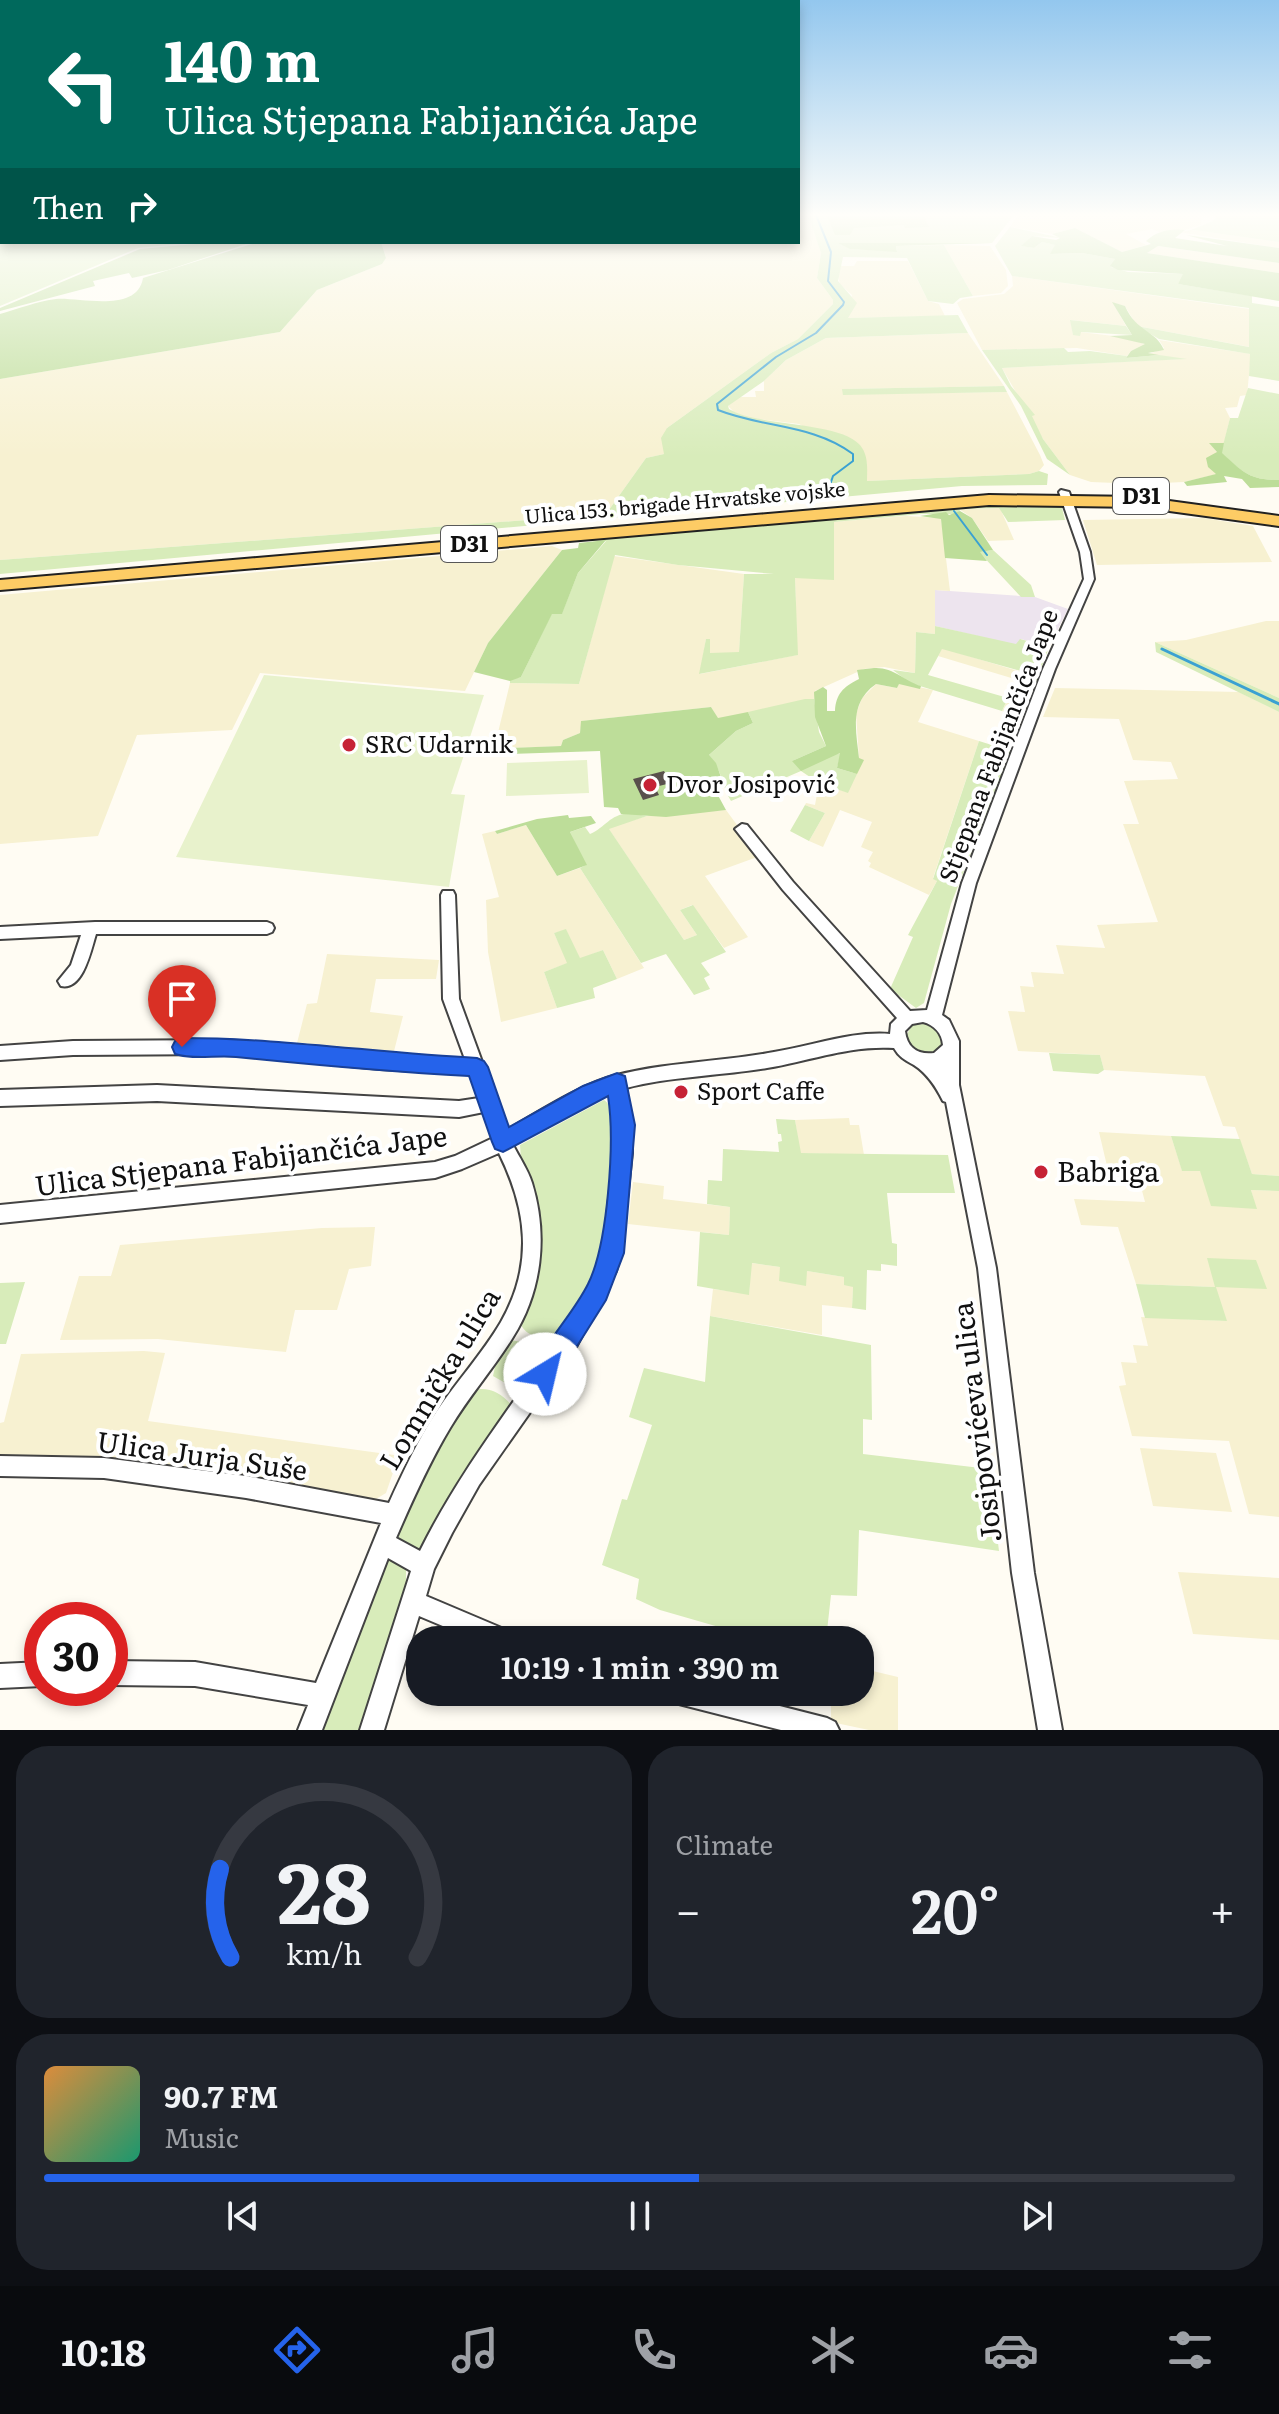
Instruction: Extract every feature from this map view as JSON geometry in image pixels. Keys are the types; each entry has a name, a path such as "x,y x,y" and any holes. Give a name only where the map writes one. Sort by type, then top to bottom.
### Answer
{"main road":[{"name":"Ulica 153. brigade Hrvatske vojske","path":"0,578 934,496 1175,499 1279,515"},
{"name":"Ulica 153. brigade Hrvatske vojske","path":"0,585 922,504 1066,496 1178,506 1279,521"}],"street":[{"name":"Stjepana Fabijančića Jape","path":"933,1018 969,883 1049,669 1089,579 1085,552 1066,496"},
{"path":"742,829 788,886 907,1018"},
{"name":"Lomnička ulica","path":"310,1730 394,1515 432,1439 508,1328 525,1290 533,1248 529,1204 523,1183 503,1142 451,999 448,895"},
{"path":"66,981 77,968 91,928"},
{"path":"0,933 91,928 267,928"},
{"path":"923,1015 933,1018 948,1032 950,1049 938,1060 919,1061 909,1056 898,1041 897,1029 907,1018 923,1015"},
{"name":"Ulica Stjepana Fabijančića Jape","path":"0,1214 435,1170 463,1162 590,1093 617,1082 751,1064 880,1039 898,1041"},
{"path":"0,1053 73,1048 226,1047 380,1062 477,1067"},
{"name":"Josipovićeva ulica","path":"950,1049 955,1108 987,1268 1023,1573 1050,1730"},
{"name":"Josipovićeva ulica","path":"919,1061 941,1079 955,1108"},
{"path":"372,1730 424,1566 460,1497 569,1340 607,1271 615,1230 623,1153 624,1125 617,1082"},
{"path":"0,1098 157,1093 459,1109 490,1103"},
{"name":"Ulica Jurja Suše","path":"0,1466 104,1468 246,1487 394,1515"},
{"path":"383,1543 424,1566"},
{"path":"412,1602 469,1626"},
{"path":"128,1673 195,1674 323,1696"},
{"path":"0,1676 24,1675"},
{"path":"734,1706 827,1730"}],"shaded area":[{"path":"312,296 830,296 833,300 833,304 798,339 771,353 667,428 664,454 646,458 606,514 0,560 0,379 280,332"},
{"path":"852,296 925,296 928,301 939,304 945,316 847,318"},
{"path":"990,296 1154,296 1250,309 1250,347 1137,326 1125,306 1113,303 1126,326 1071,320 1073,334 1080,332 1130,338 1146,345 1127,356 1077,348 982,350 957,303 963,299"},
{"path":"968,333 1004,386 843,389 843,394 1007,392 1040,455 1044,465 1039,471 1029,474 867,481 867,463 799,424 750,418 728,406 738,397 756,397 755,391 764,391 764,381 786,360 826,338"},
{"path":"1159,340 1251,354 1247,395 1240,396 1237,407 1225,408 1230,418 1224,443 1210,443 1217,452 1217,474 1184,482 1140,484 1091,482 1070,475 1043,439 1002,368 1181,359 1149,354 1164,348"},
{"path":"1000,508 1014,540 988,541 972,518 959,509"},
{"path":"906,516 941,518 950,591 935,590 935,634 916,632 915,673 884,667 864,669 815,691 814,699 718,719 711,707 582,721 580,733 563,740 561,746 494,749 510,683 579,684 614,556 744,574 739,653 709,653 706,639 700,674 797,655 795,577 834,522"},
{"path":"1204,518 1253,526 1272,562 1097,565 1083,520"},
{"path":"552,546 562,550 488,643 465,691 260,673 232,730 137,735 98,836 0,844 0,595"},
{"path":"935,590 1035,597 1068,609 1049,647 1021,639 1016,645 935,626"},
{"path":"1266,621 1279,621 1279,698 1155,642 1186,640"},
{"path":"942,648 1021,672 1018,680 938,656"},
{"path":"899,683 933,690 918,722 979,741 933,878 937,881 929,895 869,867 871,863 868,861 873,852 861,847 872,822 840,810 823,847 809,841 825,813 805,805 815,805 819,783 847,792 859,758 856,714 862,698 876,684 897,688"},
{"path":"1015,684 1034,689 1014,743 997,741 1008,713 1002,711"},
{"path":"1055,688 1239,692 1279,712 1279,1176 1252,1174 1235,1127 1223,1126 1205,1076 1104,1070 1100,1055 1018,1051 1008,1011 1025,1012 1020,986 1034,987 1031,972 1064,974 1056,945 1105,948 1097,925 1158,922 1123,824 1139,824 1124,781 1178,779 1171,762 1133,760 1119,719 1043,717"},
{"path":"726,810 760,856 705,876 748,937 724,948 692,905 680,910 697,935 684,940 608,828 647,816"},
{"path":"526,825 557,876 580,868 644,968 617,979 603,950 580,959 566,930 554,933 568,963 544,972 557,1008 501,1022 488,952 486,900 499,897 482,834 495,831 497,834"},
{"path":"327,954 439,960 436,979 376,979 370,1012 403,1016 393,1055 296,1047 307,1004 317,1003"},
{"path":"849,1118 850,1125 859,1125 864,1155 800,1153 795,1120"},
{"path":"1099,1132 1171,1136 1182,1170 1200,1171 1256,1209 1251,1190 1279,1191 1279,1517 1249,1514 1229,1441 1132,1436 1119,1386 1126,1385 1121,1362 1137,1363 1133,1345 1148,1346 1141,1317 1226,1321 1215,1287 1136,1284 1118,1227 1081,1225 1074,1199 1145,1202 1136,1168 1107,1166"},
{"path":"633,1182 664,1186 663,1199 730,1207 729,1235 628,1224"},
{"path":"375,1227 371,1266 349,1269 337,1310 295,1310 286,1352 158,1339 60,1340 79,1276 111,1276 120,1245 322,1228"},
{"path":"751,1263 780,1267 780,1281 807,1271 844,1277 853,1287 852,1308 822,1305 822,1335 710,1316 713,1289 749,1294"},
{"path":"165,1353 148,1421 394,1455 398,1458 386,1493 376,1499 253,1480 0,1460 0,1423 4,1422 21,1354"},
{"path":"1140,1448 1216,1453 1232,1512 1153,1506"},
{"path":"1178,1572 1279,1578 1279,1640 1193,1634"},
{"path":"874,1671 898,1677 898,1730 869,1730 831,1722 831,1706 874,1706"}],"green space":[{"path":"0,296 24,296 0,306"},
{"path":"29,296 58,296 0,311 0,308"},
{"path":"130,296 312,296 280,332 0,379 0,314 56,299 106,301"},
{"path":"830,296 851,296 857,303 848,318 958,315 968,333 826,338 786,360 764,381 728,406 729,409 759,419 817,428 850,437 865,454 867,481 1029,474 1039,471 1048,474 1047,485 962,486 0,574 0,560 606,514 646,458 664,454 661,438 667,428 771,353 798,339 833,304"},
{"path":"925,296 973,296 960,298 953,304 928,301"},
{"path":"1158,296 1250,296 1252,303 1279,307 1279,381 1249,376 1250,354 1159,339 1137,326 1249,347 1249,308"},
{"path":"1248,296 1279,296 1279,301"},
{"path":"1112,302 1125,306 1135,321 1156,338 1164,350 1148,353 1159,355 1126,358 1131,351 1145,344 1110,336 1132,335"},
{"path":"1070,320 1126,326 1132,335 1081,332 1080,336 1073,335"},
{"path":"1064,348 1068,352 1090,351 1126,358 1159,355 1187,359 1002,368 1011,386 1035,415 1032,416 1043,439 1070,475 1047,459 1021,406 982,350"},
{"path":"1004,386 1007,392 843,395 842,389"},
{"path":"1248,388 1279,394 1279,480 1247,474 1221,453 1230,418 1238,418"},
{"path":"1209,443 1224,443 1222,453 1241,470 1260,478 1279,480 1279,487 1250,488 1242,479 1224,476 1227,482 1187,486 1184,482 1216,474 1208,467 1206,458 1217,452"},
{"path":"1051,505 1062,508 1065,520 1008,522 999,508 960,509 959,514 834,522 834,580 795,578 798,655 699,674 706,639 710,639 710,653 739,652 744,574 774,574 678,565 615,555 579,684 510,683 510,679 521,677 552,613 562,613 578,573 606,541 579,541 959,508"},
{"path":"960,511 972,518 993,550 980,552 987,561 945,558 941,519 920,516 946,512 949,515"},
{"path":"606,540 578,573 562,614 552,614 521,677 510,681 474,672 488,643 562,550 578,548 579,543"},
{"path":"993,550 1031,585 1035,597 1021,597 979,552"},
{"path":"935,626 1016,644 1020,639 1049,647 1035,685 1018,680 1021,671 942,649 928,675 1008,698 1002,711 910,683 893,670 915,673 916,632 935,634"},
{"path":"1155,642 1279,698 1279,712 1156,652"},
{"path":"874,668 893,672 921,686 920,689 899,684 897,688 876,684 867,691 856,718 859,758 864,760 857,774 837,768 840,753 801,771 792,761 826,746 815,717 814,692 823,687 827,690 827,711 835,711 841,692 859,679 857,670"},
{"name":"SRC Udarnik","path":"264,675 484,695 451,794 465,795 449,887 176,857"},
{"path":"814,699 819,732 826,746 792,761 841,753 837,768 857,774 848,793 819,783 801,771 731,801 717,766 708,756 736,731 753,723 748,712"},
{"path":"711,707 718,718 748,712 753,723 736,731 709,755 716,763 722,780 714,788 726,810 666,817 621,814 618,808 604,807 600,751 510,754 510,748 561,746 563,740 580,733 581,721"},
{"path":"979,741 1011,751 951,904 924,1003 916,1008 890,989 913,937 908,935 937,881 933,879"},
{"path":"587,760 589,793 506,796 507,763"},
{"path":"805,805 825,813 809,841 790,831"},
{"path":"629,813 647,816 609,829 684,940 697,935 680,910 693,905 726,952 701,963 710,975 704,978 710,989 694,995 666,954 641,963 580,868 586,865 570,832 585,827 590,834 617,816"},
{"path":"568,815 569,818 591,816 596,823 570,832 587,865 557,876 526,825 497,834 495,831 537,819"},
{"path":"566,929 580,958 603,950 617,979 593,988 595,998 557,1008 544,972 567,963 554,933"},
{"path":"924,1024 935,1029 941,1039 941,1047 929,1055 913,1051 905,1038 912,1025"},
{"path":"1049,1053 1100,1055 1104,1070 1098,1074 1053,1071"},
{"path":"604,1100 611,1111 616,1153 609,1233 601,1268 561,1338 535,1336 525,1330 519,1319 530,1290 520,1145"},
{"path":"776,1119 795,1120 801,1153 948,1155 955,1193 887,1193 892,1243 897,1244 897,1266 881,1264 881,1271 867,1270 866,1310 852,1308 853,1287 844,1285 844,1277 807,1271 806,1286 779,1281 780,1267 752,1263 749,1295 697,1286 700,1232 729,1235 730,1207 707,1204 708,1180 722,1181 723,1149 779,1152 778,1142 782,1141"},
{"path":"1171,1136 1240,1139 1252,1174 1279,1176 1279,1191 1251,1190 1257,1209 1211,1206 1200,1171 1182,1171"},
{"path":"1207,1258 1256,1260 1267,1289 1216,1287 1227,1321 1145,1318 1136,1284 1215,1287"},
{"path":"25,1282 6,1344 0,1344 0,1283"},
{"path":"710,1316 871,1345 872,1420 863,1419 863,1454 989,1469 999,1551 859,1530 857,1596 831,1595 828,1626 715,1626 660,1610 636,1599 639,1579 602,1565 622,1499 627,1500 652,1425 629,1417 644,1368 705,1382"},
{"path":"510,1340 528,1343 544,1352 546,1359 524,1394 493,1376 498,1353"},
{"path":"479,1389 499,1394 515,1409 422,1549 414,1553 401,1545 399,1531 403,1511 425,1464 455,1418"},
{"path":"390,1559 406,1570 406,1595 362,1730 318,1730 382,1562"}],"building":[{"name":"Dvor Josipović","path":"664,771 671,783 655,787 659,795 643,800 633,779"}],"waterway":[{"path":"830,485 833,476 853,461 853,454 821,437 718,410 717,404 776,357 816,333 843,305 839,296"},
{"path":"954,511 987,555"},
{"path":"1162,649 1279,704"}],"place":[{"name":"SRC Udarnik","path":"349,745"},
{"name":"Dvor Josipović","path":"650,785"},
{"name":"Sport Caffe","path":"681,1092"},
{"name":"Babriga","path":"1041,1172"}],"route":[{"path":"182,1047 226,1047 380,1062 477,1067 503,1142 590,1093 617,1082 624,1125 612,1253 597,1292 545,1374"}]}
